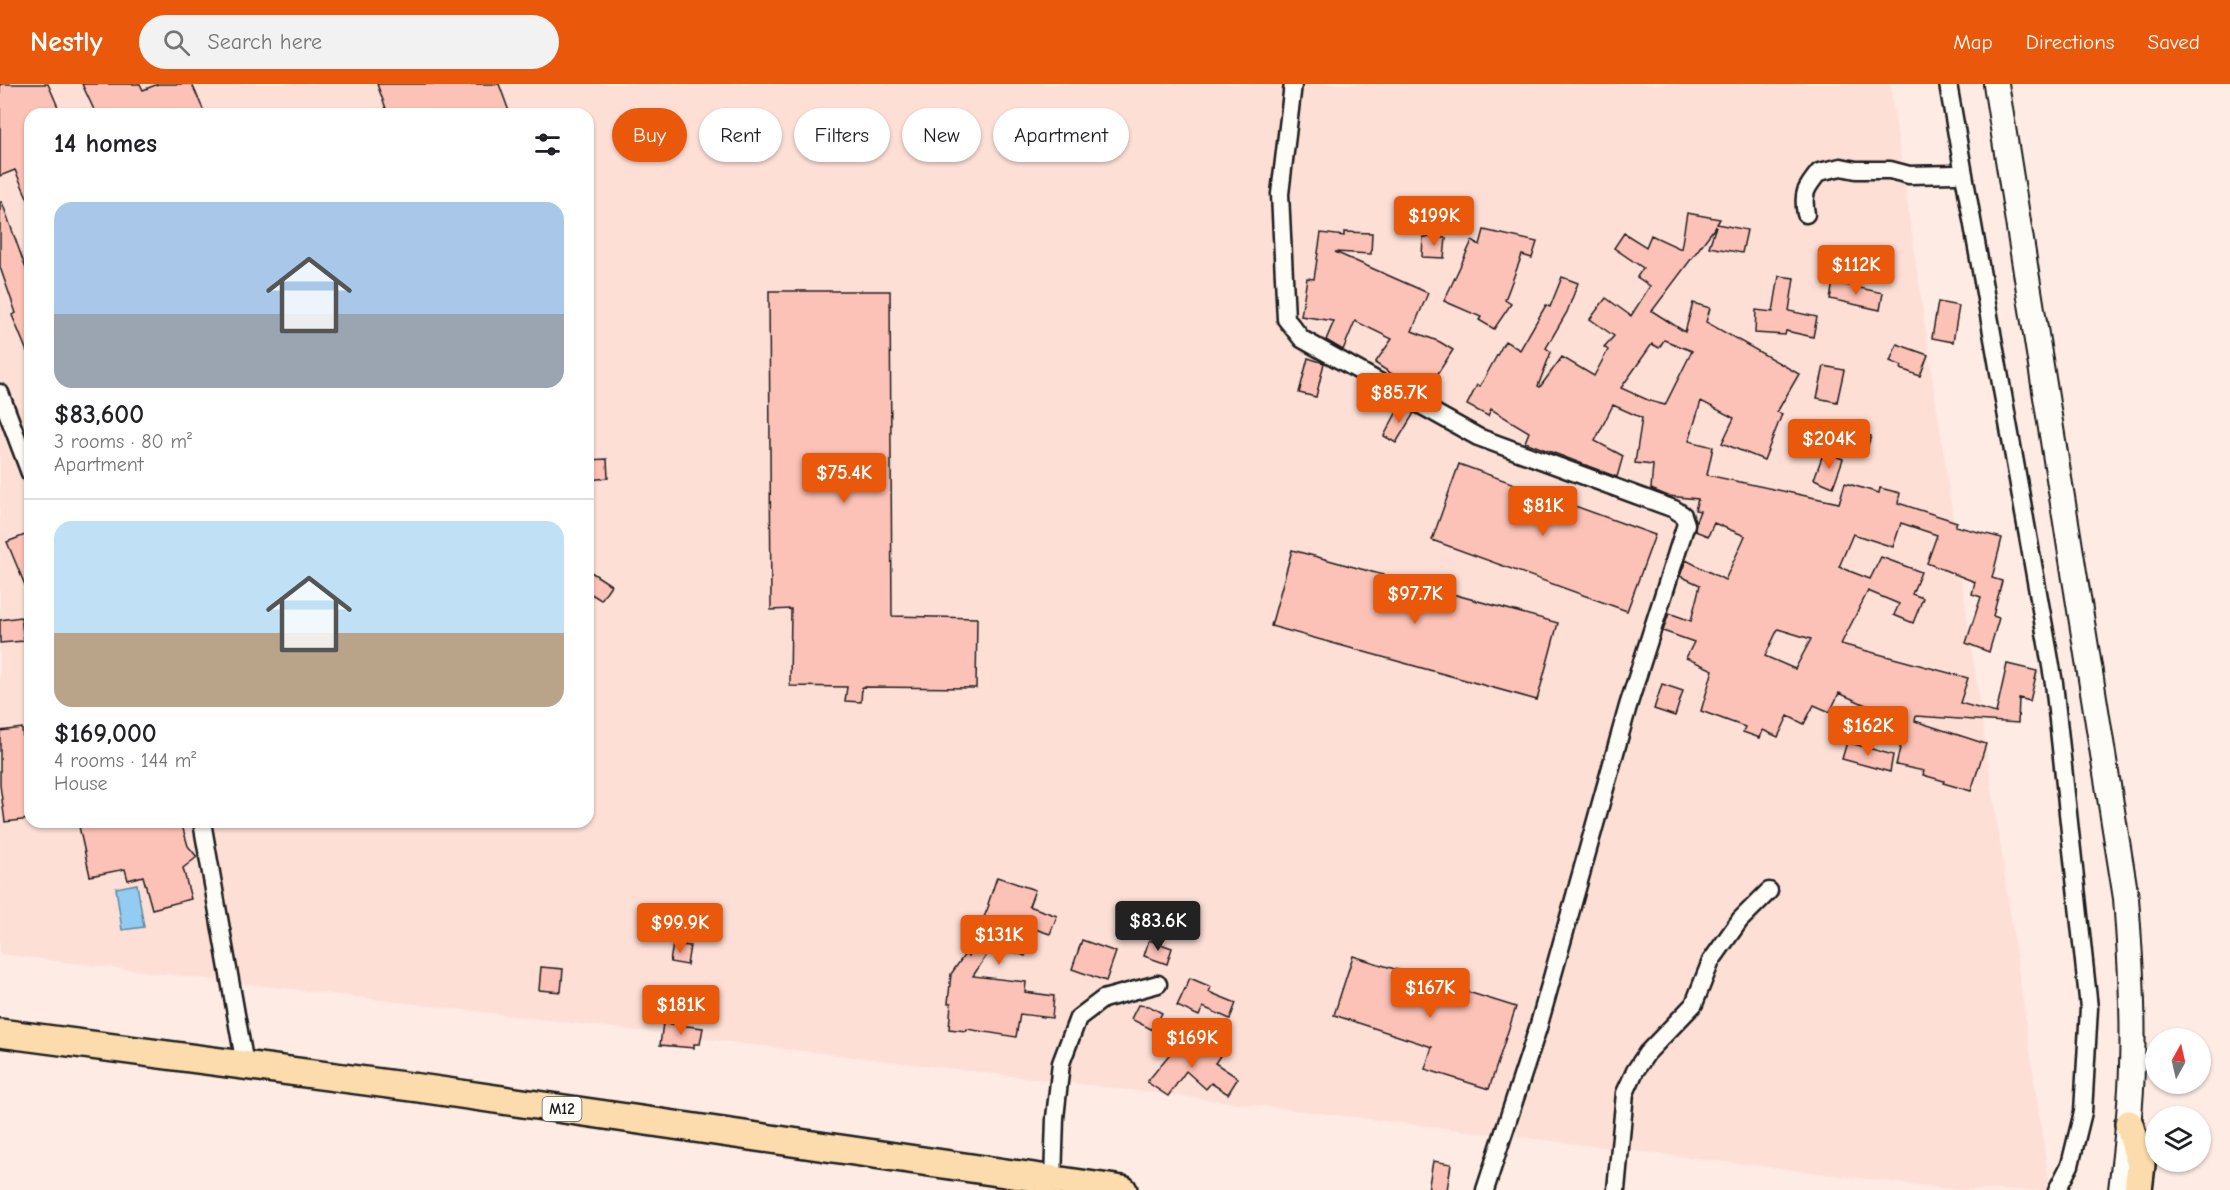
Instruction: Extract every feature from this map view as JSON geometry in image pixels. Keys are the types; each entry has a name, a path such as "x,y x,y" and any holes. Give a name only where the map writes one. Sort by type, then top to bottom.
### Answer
{"highway":[{"name":"M12","path":"0,1033 419,1088 1123,1190"},
{"path":"2129,1124 2141,1165 2138,1190"}],"main road":[{"path":"1996,84 2126,898 2133,1023 2129,1124 2121,1190"}],"street":[{"path":"1293,84 1280,194 1286,319 1302,339 1478,436 1674,509 1683,515 1686,524 1628,706 1538,1028 1485,1190"},
{"path":"1948,84 2054,683 2089,1008 2083,1112 2070,1165 2057,1190"},
{"path":"1806,214 1803,197 1808,185 1819,172 1841,168 1883,169 1909,175 1955,174"},
{"path":"0,393 24,457"},
{"path":"202,828 245,1065"},
{"path":"1616,1190 1625,1093 1635,1071 1647,1053 1694,1004 1711,961 1740,920 1769,891"},
{"path":"1053,1180 1054,1118 1061,1063 1078,1018 1103,999 1158,984"}],"shaded area":[{"path":"0,84 1890,84 2050,1190 1959,1190 0,954"}],"water":[{"path":"137,884 144,927 122,930 116,888"}],"building":[{"path":"0,84 48,84 58,108 24,108 24,190 15,170 0,176"},
{"path":"82,84 140,84 143,90 158,84 192,84 202,108 93,108"},
{"path":"377,84 499,84 508,108 386,108"},
{"path":"0,202 2,202 24,263 24,344 12,315 16,313 0,267"},
{"path":"1687,213 1720,219 1717,224 1747,230 1742,253 1709,247 1716,226 1652,311 1685,332 1693,303 1710,308 1706,322 1799,374 1777,412 1782,414 1764,460 1722,443 1734,418 1701,401 1689,441 1713,447 1707,475 1839,503 1845,483 1879,493 1880,488 1900,493 1898,503 1957,522 1955,526 2002,538 1992,578 2002,581 1993,616 1999,618 1989,652 1966,643 1981,597 1972,594 1975,582 1927,563 1937,535 1901,523 1893,547 1853,534 1839,567 1870,579 1881,557 1921,572 1912,594 1923,598 1913,623 1894,615 1899,604 1868,591 1841,644 1968,678 1960,703 1996,713 2007,664 2037,671 2030,701 2019,698 2018,723 1916,716 1915,721 1986,744 1971,791 1923,775 1924,771 1896,765 1906,723 1839,693 1830,712 1814,705 1804,724 1788,716 1778,737 1763,730 1760,738 1743,732 1745,727 1701,711 1713,670 1686,658 1694,642 1663,631 1669,613 1691,621 1700,585 1680,576 1686,560 1725,580 1745,536 1714,523 1708,536 1695,531 1700,511 1695,510 1698,499 1668,496 1651,489 1653,465 1635,463 1642,418 1613,405 1595,441 1623,456 1617,477 1525,442 1529,432 1491,409 1488,416 1467,405 1505,341 1520,350 1546,305 1550,307 1562,277 1578,283 1567,312 1546,348 1551,352 1538,386 1540,387 1562,357 1594,376 1608,350 1604,347 1614,336 1590,319 1606,298 1631,316 1650,286 1637,277 1643,268 1614,248 1624,233 1646,247 1651,235 1681,249","holes":["1664,340 1692,351 1665,405 1621,388 1652,344 1659,348","1778,629 1811,639 1795,669 1765,656"]},
{"path":"1484,230 1537,242 1532,258 1522,255 1505,300 1511,304 1494,329 1479,320 1481,317 1444,301 1472,241 1480,245"},
{"path":"1344,232 1372,233 1371,254 1335,252 1428,293 1412,331 1453,350 1424,395 1375,363 1392,339 1355,321 1343,350 1326,340 1334,321 1301,316 1307,278 1314,279 1321,233 1344,236"},
{"path":"1423,237 1446,238 1444,258 1422,257"},
{"path":"1779,276 1794,278 1789,311 1817,317 1813,337 1786,331 1785,335 1755,333 1756,310 1773,312"},
{"path":"1833,282 1883,293 1880,310 1830,299"},
{"path":"769,291 890,291 892,616 977,618 976,688 862,687 861,702 845,701 847,687 790,686 791,609 771,610"},
{"path":"1938,302 1959,306 1953,342 1932,338"},
{"path":"1897,344 1928,355 1920,376 1901,369 1902,366 1890,361"},
{"path":"1308,358 1324,363 1316,397 1299,393"},
{"path":"1824,366 1844,370 1837,402 1817,398"},
{"path":"1400,406 1414,413 1396,443 1384,436"},
{"path":"1853,431 1871,436 1865,454 1847,448"},
{"path":"1826,453 1843,459 1833,487 1814,479 1822,457 1825,458"},
{"path":"607,459 608,478 594,479 594,460"},
{"path":"1459,464 1655,535 1627,611 1432,540"},
{"path":"24,535 24,583 7,542"},
{"path":"1292,550 1558,623 1537,700 1271,626"},
{"path":"594,574 611,585 601,600 594,596"},
{"path":"21,617 24,641 0,643 0,620"},
{"path":"1662,684 1683,691 1675,716 1654,709"},
{"path":"22,728 24,820 5,822 0,785 0,731"},
{"path":"1847,742 1893,755 1890,772 1842,759"},
{"path":"79,828 183,828 188,846 197,857 183,868 191,899 152,909 143,876 128,880 125,869 90,876"},
{"path":"997,877 1035,890 1029,906 1057,916 1050,934 1035,929 1025,956 994,944 973,976 1026,982 1025,992 1054,996 1052,1018 1020,1014 1016,1037 967,1029 966,1031 949,1029 951,1003 948,1003 951,974 965,954 968,956 989,905"},
{"path":"1082,940 1116,952 1106,981 1072,969"},
{"path":"1149,940 1172,948 1167,964 1144,956"},
{"path":"673,944 690,946 687,965 670,962"},
{"path":"1353,956 1516,1007 1489,1089 1425,1069 1432,1047 1334,1015"},
{"path":"541,967 563,969 561,992 539,990"},
{"path":"1190,978 1211,987 1209,992 1236,1003 1230,1019 1203,1007 1199,1016 1177,1006"},
{"path":"1138,1005 1149,1006 1162,1013 1153,1030 1131,1019"},
{"path":"663,1023 703,1028 700,1044 694,1044 694,1048 660,1045"},
{"path":"1196,1038 1220,1056 1215,1063 1238,1078 1228,1094 1211,1083 1206,1089 1186,1071 1168,1096 1147,1082 1177,1045 1186,1051"},
{"path":"1433,1161 1451,1164 1447,1190 1428,1190"}]}
